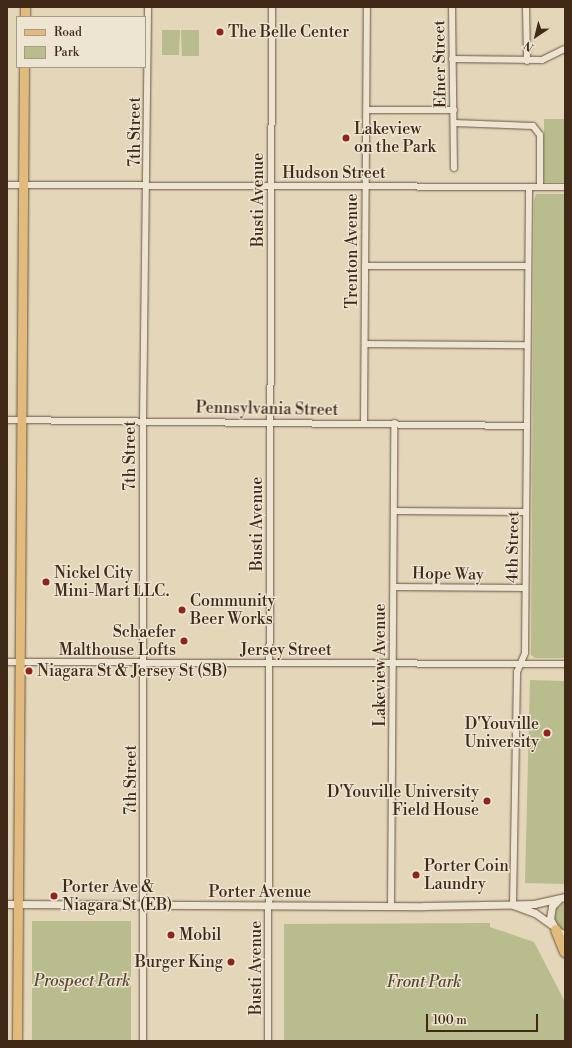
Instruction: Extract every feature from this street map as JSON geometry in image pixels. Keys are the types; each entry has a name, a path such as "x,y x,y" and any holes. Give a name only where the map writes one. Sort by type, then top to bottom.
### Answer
{"highway":[{"path":"558,930 565,952"}],"main road":[{"path":"17,1041 24,68"}],"street":[{"name":"7th Street","path":"144,1041 143,421 148,186 148,7"},
{"name":"Busti Avenue","path":"268,1041 272,7"},
{"name":"Trenton Avenue","path":"364,423 367,7"},
{"name":"Efner Street","path":"452,7 454,168"},
{"path":"526,7 528,61"},
{"path":"452,59 542,60 565,49"},
{"path":"366,110 454,110"},
{"path":"454,124 533,126 540,135 540,187"},
{"name":"Hudson Street","path":"7,185 565,187"},
{"name":"4th Street","path":"513,905 517,672 525,653 529,187"},
{"path":"365,266 528,266"},
{"path":"365,344 527,345"},
{"name":"Pennsylvania Street","path":"7,420 394,423 527,426"},
{"name":"Lakeview Avenue","path":"391,906 394,663 394,423"},
{"path":"394,511 526,512"},
{"name":"Hope Way","path":"394,587 525,588"},
{"name":"Jersey Street","path":"7,662 565,664"},
{"name":"Porter Avenue","path":"7,904 269,907 513,905 542,903 563,897"},
{"name":"Porter Avenue","path":"558,930 552,906 563,897"},
{"name":"Porter Avenue","path":"513,905 535,914 558,930"}],"green space":[{"path":"162,30 180,30 179,55 162,55"},
{"path":"181,30 199,30 199,56 182,56"},
{"path":"544,119 565,119 565,182 544,182"},
{"path":"536,194 565,194 565,658 535,658 531,655 534,200"},
{"name":"D'Youville University","path":"530,680 565,681 565,884 525,883"},
{"path":"565,902 565,931 559,928 554,919 556,909"},
{"name":"Prospect Park","path":"32,921 131,921 131,1041 32,1041"},
{"name":"Front Park","path":"490,923 490,927 534,942 565,1002 565,1041 284,1041 284,924"}],"place":[{"name":"The Belle Center","path":"220,32"},
{"name":"Lakeview on the Park","path":"346,138"},
{"name":"Nickel City Mini-Mart LLC.","path":"46,582"},
{"name":"Community Beer Works","path":"182,610"},
{"name":"Schaefer Malthouse Lofts","path":"184,641"},
{"name":"Niagara St & Jersey St (SB)","path":"29,671"},
{"name":"D'Youville University","path":"547,733"},
{"name":"D'Youville University Field House","path":"487,801"},
{"name":"Porter Coin Laundry","path":"416,875"},
{"name":"Porter Ave & Niagara St (EB)","path":"54,896"},
{"name":"Mobil","path":"171,935"},
{"name":"Burger King","path":"231,962"}]}
